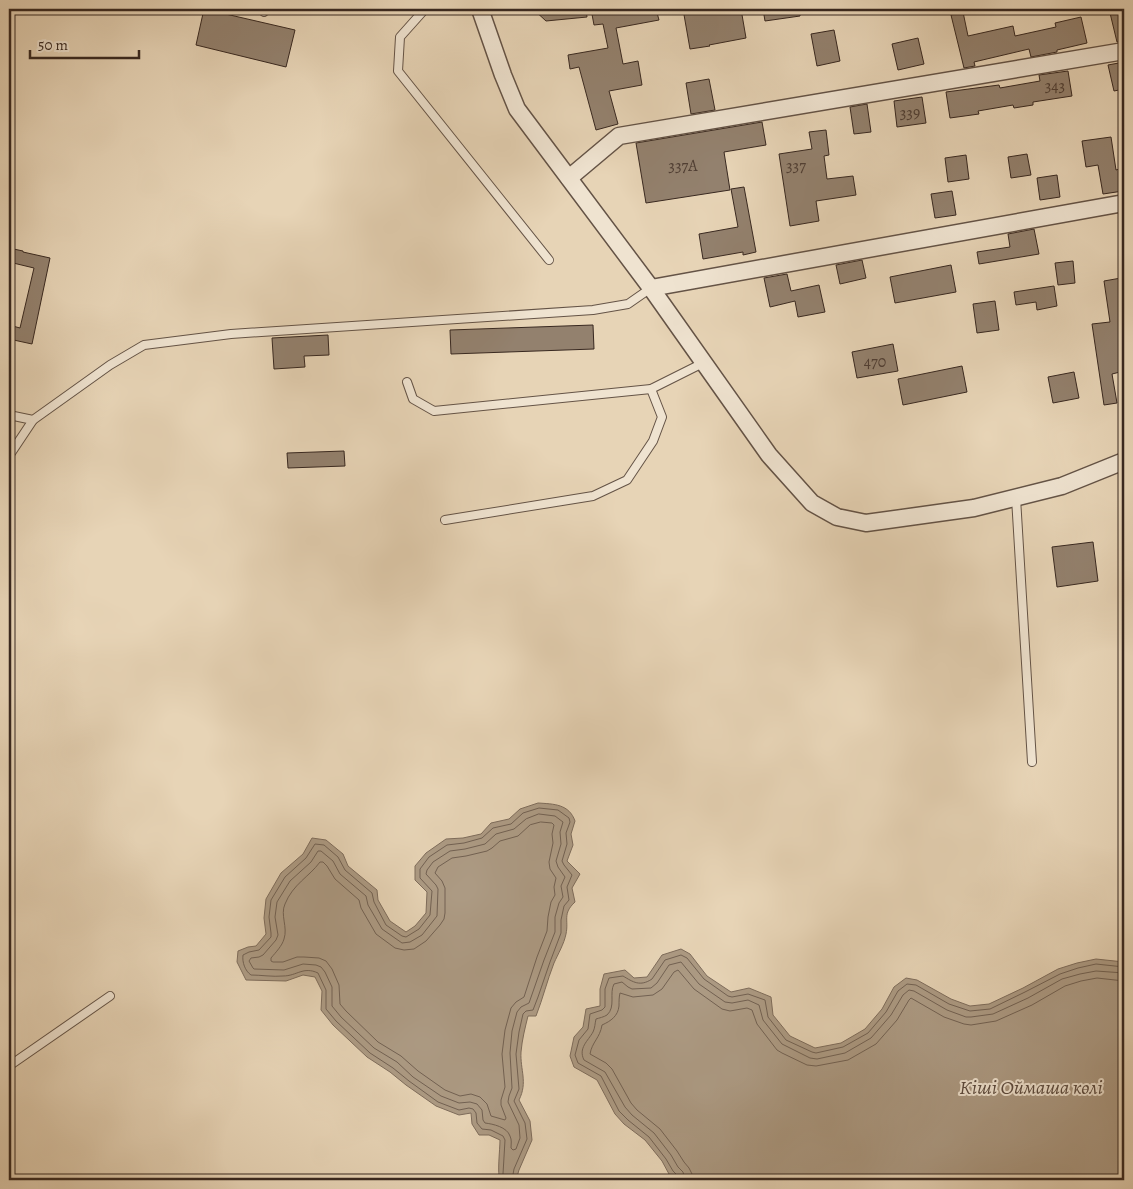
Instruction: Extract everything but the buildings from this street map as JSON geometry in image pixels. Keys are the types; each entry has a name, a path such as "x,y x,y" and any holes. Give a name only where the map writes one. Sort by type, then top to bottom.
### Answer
{"street":[{"path":"484,9 503,75 517,109 651,288 769,455 812,503 837,517 866,523 974,508 1016,498 1062,486 1124,461"},
{"path":"569,178 619,136 1124,51"},
{"path":"651,288 1124,203"}],"lane":[{"path":"425,9 400,37 398,70 549,260"},
{"path":"9,456 33,420 110,365 144,346 231,334 593,310 628,304 651,288"},
{"path":"407,382 413,399 434,411 651,389 703,363"},
{"path":"445,520 593,496 628,480 653,441 662,417 651,389"},
{"path":"9,415 33,420"},
{"path":"1016,498 1032,762"},
{"path":"9,1066 110,996"}],"water":[{"path":"538,803 560,806 572,815 575,821 571,834 573,845 567,861 580,874 572,888 575,902 567,914 567,929 564,941 554,963 536,1016 528,1016 523,1038 521,1058 523,1087 519,1100 530,1121 532,1140 516,1180 500,1180 500,1140 489,1135 479,1135 472,1124 471,1113 459,1115 436,1106 367,1057 333,1025 321,1010 322,991 315,977 303,975 286,981 246,980 237,962 238,951 256,946 266,934 264,918 266,899 281,873 303,854 312,838 326,840 343,854 348,866 377,890 378,900 390,921 406,932 415,926 426,913 427,892 415,880 415,866 426,853 446,839 481,834 491,823 509,819 520,809"},
{"name":"Кіші Оймаша көлi","path":"681,949 690,954 707,976 731,992 749,988 771,997 773,1015 790,1036 815,1048 841,1043 865,1029 882,1009 894,987 906,978 917,980 951,999 970,1006 989,1004 1058,969 1077,963 1096,959 1124,962 1124,1180 676,1180 669,1174 662,1161 645,1140 624,1124 615,1114 597,1080 574,1067 570,1056 574,1037 583,1027 586,1009 600,1006 600,989 604,974 625,970 634,978 647,977 662,955"}]}
